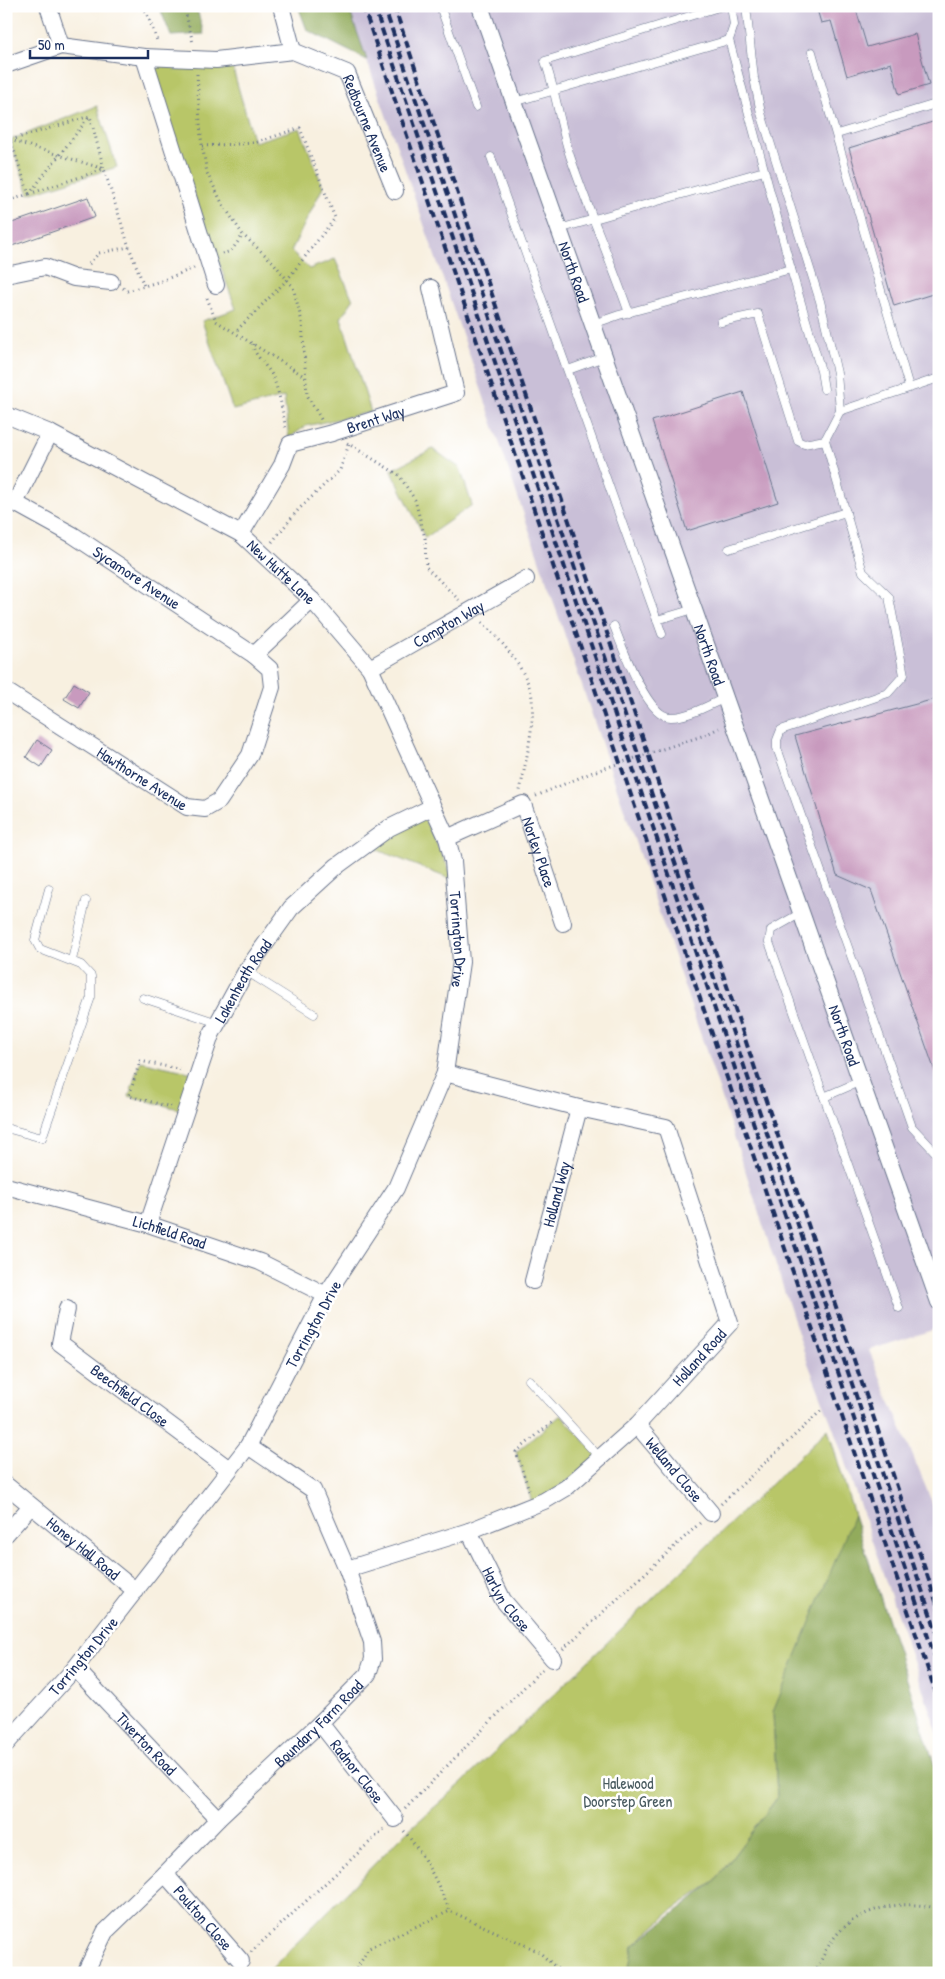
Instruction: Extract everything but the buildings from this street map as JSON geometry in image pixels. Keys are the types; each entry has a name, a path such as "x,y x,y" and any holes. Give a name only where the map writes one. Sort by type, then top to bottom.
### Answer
{"street":[{"path":"48,6 61,46"},
{"path":"280,6 293,51"},
{"name":"North Road","path":"480,6 861,1081 935,1279 939,1302"},
{"name":"Redbourne Avenue","path":"6,65 61,46 144,57 216,60 293,51 347,72 396,191"},
{"path":"144,57 216,286"},
{"path":"6,275 45,266 74,278 111,282"},
{"name":"Brent Way","path":"290,444 332,433 456,393 430,288"},
{"name":"New Hutte Lane","path":"6,415 50,433 241,534 312,600 370,668 447,838"},
{"name":"Sycamore Avenue","path":"50,433 10,502 73,535 254,655"},
{"path":"241,534 282,465 290,444"},
{"name":"Compton Way","path":"370,668 526,579"},
{"path":"254,655 312,600"},
{"name":"Hawthorne Avenue","path":"6,690 187,807 205,809 219,801 250,755 272,688 270,669 254,655"},
{"name":"Norley Place","path":"447,838 524,804 563,923"},
{"name":"Lakenheath Road","path":"148,1224 211,1035 246,971 291,908 331,872 389,828 432,807"},
{"name":"Torrington Drive","path":"6,1744 75,1668 248,1446 326,1295 396,1188 445,1073 461,962 454,861 447,838"},
{"name":"Holland Road","path":"347,1570 469,1531 533,1505 566,1488 637,1425 730,1324 666,1127 579,1108 445,1073"},
{"name":"Holland Way","path":"533,1281 579,1108"},
{"name":"Lichfield Road","path":"6,1186 148,1224 260,1262 326,1295"},
{"name":"Beechfield Close","path":"67,1309 60,1343 229,1469"},
{"name":"Welland Close","path":"637,1425 711,1513"},
{"name":"Boundary Farm Road","path":"84,1973 105,1932 218,1819 320,1723 368,1674 373,1659 372,1642 347,1570 313,1490 248,1446"},
{"name":"Honey Hall Road","path":"6,1485 136,1591"},
{"name":"Honey Hall Road","path":"6,1534 31,1506"},
{"name":"Harlyn Close","path":"469,1531 502,1600 553,1659"},
{"name":"Tiverton Road","path":"75,1668 218,1819"},
{"name":"Radnor Close","path":"320,1723 395,1819"},
{"name":"Poulton Close","path":"165,1874 241,1961"}],"lane":[{"path":"440,6 476,107"},
{"path":"630,313 592,218 560,124 555,90 545,60 722,6"},
{"path":"731,6 734,25 730,40 764,171 821,371 824,389"},
{"path":"746,6 754,78 761,113 820,301 837,373 840,410 825,440 863,572 889,597 904,675 888,693 781,730 776,740 777,748 912,1127 939,1156"},
{"path":"514,102 730,40"},
{"path":"812,52 909,387"},
{"path":"837,134 939,103"},
{"path":"491,157 662,634"},
{"path":"559,228 764,171"},
{"path":"593,324 791,269"},
{"path":"721,322 758,314 798,441 804,444 825,440"},
{"path":"568,370 604,357"},
{"path":"840,410 939,378"},
{"path":"729,548 846,512"},
{"path":"657,620 694,609"},
{"path":"614,626 630,665 653,708 660,715 670,717 690,713 725,698"},
{"path":"6,1128 42,1138 90,997 92,976 81,965 72,960 40,949 35,940 49,889"},
{"path":"72,960 86,901"},
{"path":"801,913 771,930 769,942 899,1308"},
{"path":"246,971 314,1014"},
{"path":"143,998 218,1023"},
{"path":"824,1097 861,1081"},
{"path":"529,1380 600,1458"}],"path":[{"path":"144,6 164,58"},
{"path":"184,6 197,59 202,146 207,173 222,203 243,235 273,262 293,287 302,322 307,395 318,418 332,433 399,475 414,500 420,519 425,538 426,567 447,586 469,612 496,635 518,662 532,698 528,749 519,792 524,804 533,797 593,772 705,735"},
{"path":"90,116 104,169 129,247 144,286"},
{"path":"10,140 90,116"},
{"path":"29,194 90,116"},
{"path":"6,128 29,194"},
{"path":"202,146 254,143 300,128 335,218 287,280 235,332"},
{"path":"10,140 104,169"},
{"path":"6,202 104,169"},
{"path":"111,282 127,291 144,286 198,266 231,251 243,235"},
{"path":"74,278 99,254 129,247"},
{"path":"216,286 206,294 216,321 305,376"},
{"path":"253,344 253,349 267,365 278,392 290,444"},
{"path":"263,554 298,510 340,470 349,444"},
{"path":"186,1111 130,1096 140,1060 198,1074"},
{"path":"241,1961 395,1819 553,1659 823,1409"},
{"path":"533,1505 516,1452 561,1415"},
{"path":"395,1819 416,1844 431,1869 450,1911 538,1951 562,1973"},
{"path":"815,1973 832,1941 853,1920 885,1907 906,1903 939,1909"},
{"path":"354,1973 368,1948 450,1911"},
{"path":"934,1973 939,1969"}],"shaded area":[{"path":"348,6 939,6 939,1328 869,1350 939,1519 939,1737 834,1430 806,1358 714,1074 475,371"}],"green space":[{"path":"159,6 196,6 204,34 171,36"},
{"path":"298,6 348,6 367,60 307,30"},
{"path":"144,57 230,59 254,142 300,128 323,187 291,251 309,269 335,259 353,300 341,318 371,412 306,426 289,438 284,397 233,410 202,321 236,309"},
{"path":"97,106 117,167 29,194 10,140"},
{"path":"433,449 460,468 472,505 425,538 391,470"},
{"path":"421,812 455,881 365,845"},
{"path":"140,1061 198,1074 186,1111 129,1096"},
{"path":"561,1415 600,1458 533,1505 516,1452"},
{"name":"Halewood Doorstep Green","path":"828,1429 854,1515 801,1669 773,1712 777,1798 714,1882 674,1909 633,1946 628,1973 267,1973 405,1833 461,1784"},
{"path":"854,1515 939,1779 939,1973 628,1973 633,1946 714,1882 777,1798 773,1712"}],"railway":[{"path":"363,6 939,1702"},
{"path":"374,6 939,1669"},
{"path":"384,6 939,1640"},
{"path":"394,6 939,1610"}]}
